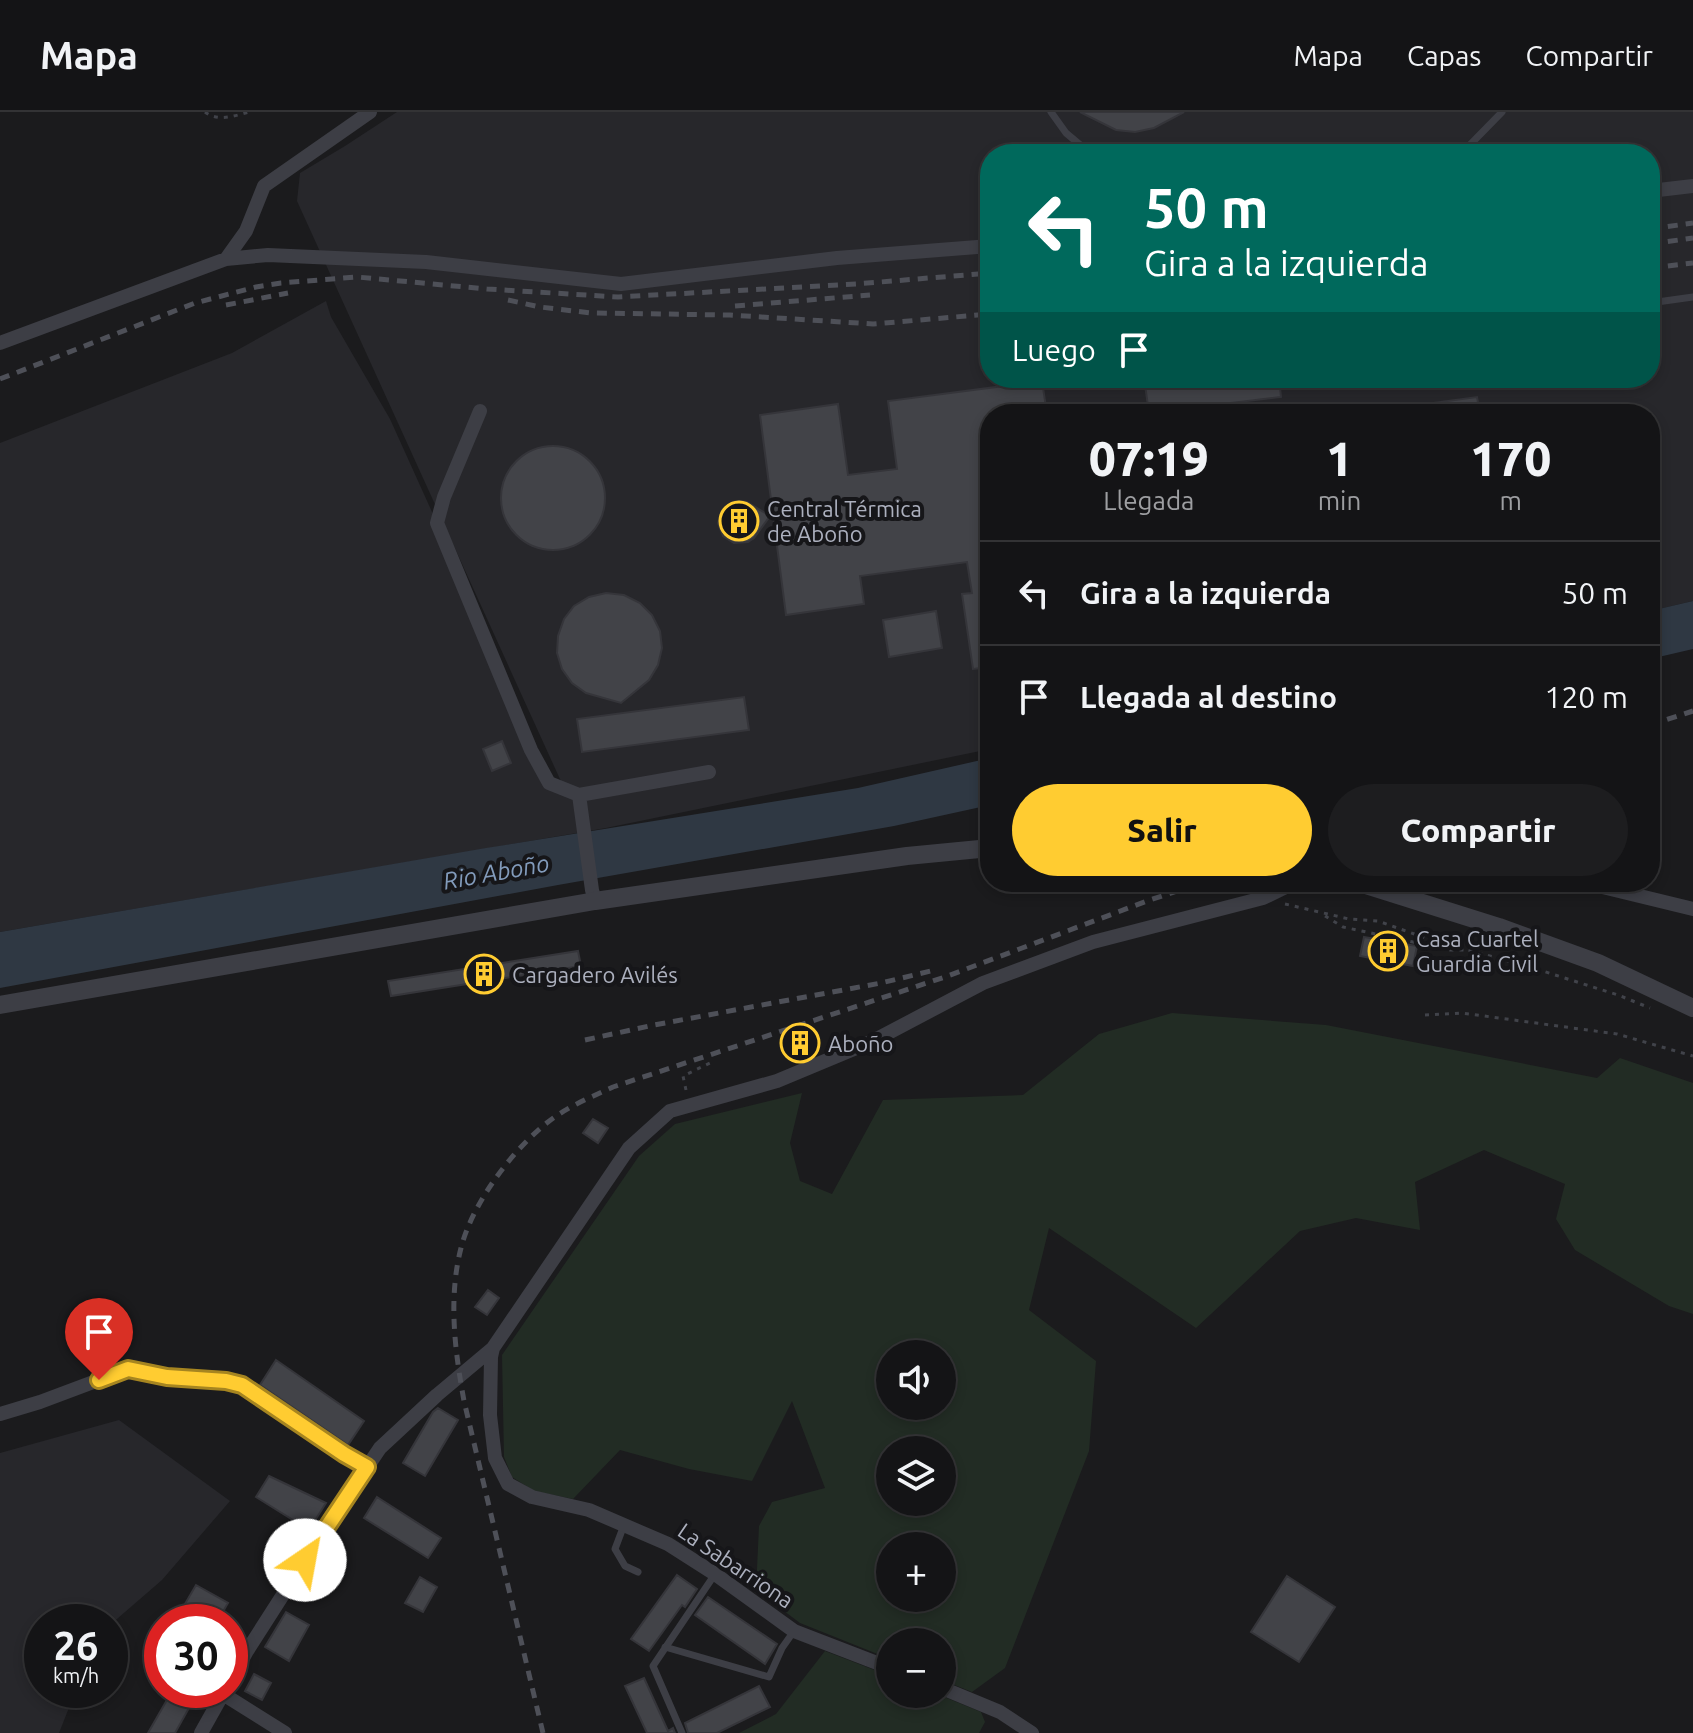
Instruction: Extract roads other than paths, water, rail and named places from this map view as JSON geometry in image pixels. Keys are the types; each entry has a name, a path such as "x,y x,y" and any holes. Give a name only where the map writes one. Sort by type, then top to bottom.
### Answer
{"street":[{"path":"226,259 246,231 264,186 370,112"},
{"path":"1660,190 1693,186"},
{"path":"0,343 226,259 268,255 426,262 621,284 837,258 980,247"},
{"path":"480,411 444,497 437,523 531,750 549,783 579,795 709,772"},
{"path":"579,795 593,895"},
{"path":"0,1005 593,895 980,849"},
{"path":"248,1653 380,1448 493,1348 629,1148 670,1111 777,1081 873,1041 983,983 1093,942 1263,898 1275,892"},
{"path":"1388,892 1499,927 1598,963 1693,1008"},
{"path":"1623,892 1693,909"},
{"name":"La Sabarriona","path":"493,1348 492,1430 495,1458 508,1484 532,1497 589,1510 668,1544 794,1631 876,1663"},
{"path":"0,1414 128,1369 167,1377 226,1381 242,1385 367,1467"},
{"path":"956,1694 1000,1712 1032,1733"},
{"path":"248,1705 285,1733"},
{"path":"201,1733 215,1708"}],"lane":[{"path":"1051,112 1066,133 1079,144"},
{"path":"1471,144 1502,112"},
{"path":"1660,302 1693,297"},
{"path":"624,1525 615,1549 625,1566 638,1572"},
{"path":"682,1733 653,1666 715,1574"},
{"path":"665,1647 769,1677 782,1648 794,1631"}],"water":[{"path":"1693,601 1693,649 1660,657 1660,609"},
{"name":"Rio Aboño","path":"980,760 980,807 894,826 0,988 0,932 858,788"}],"railway":[{"path":"1660,228 1693,223"},
{"path":"1660,243 1693,238"},
{"path":"1660,267 1693,263"},
{"path":"0,379 195,303 281,283 357,277 618,297 980,274"},
{"path":"226,305 288,293"},
{"path":"735,306 870,295"},
{"path":"508,300 591,313 730,315 873,324 980,315"},
{"path":"1660,722 1693,711"},
{"path":"543,1733 464,1401 454,1325 455,1286 461,1248 474,1214 495,1179 521,1147 555,1117 613,1087 945,977 1174,892"},
{"path":"585,1040 935,970"}],"place":[{"name":"Central Térmica de Aboño","path":"739,521"},
{"name":"Casa Cuartel Guardia Civil","path":"1388,951"},
{"name":"Cargadero Avilés","path":"484,974"},
{"name":"Aboño","path":"800,1043"}]}
